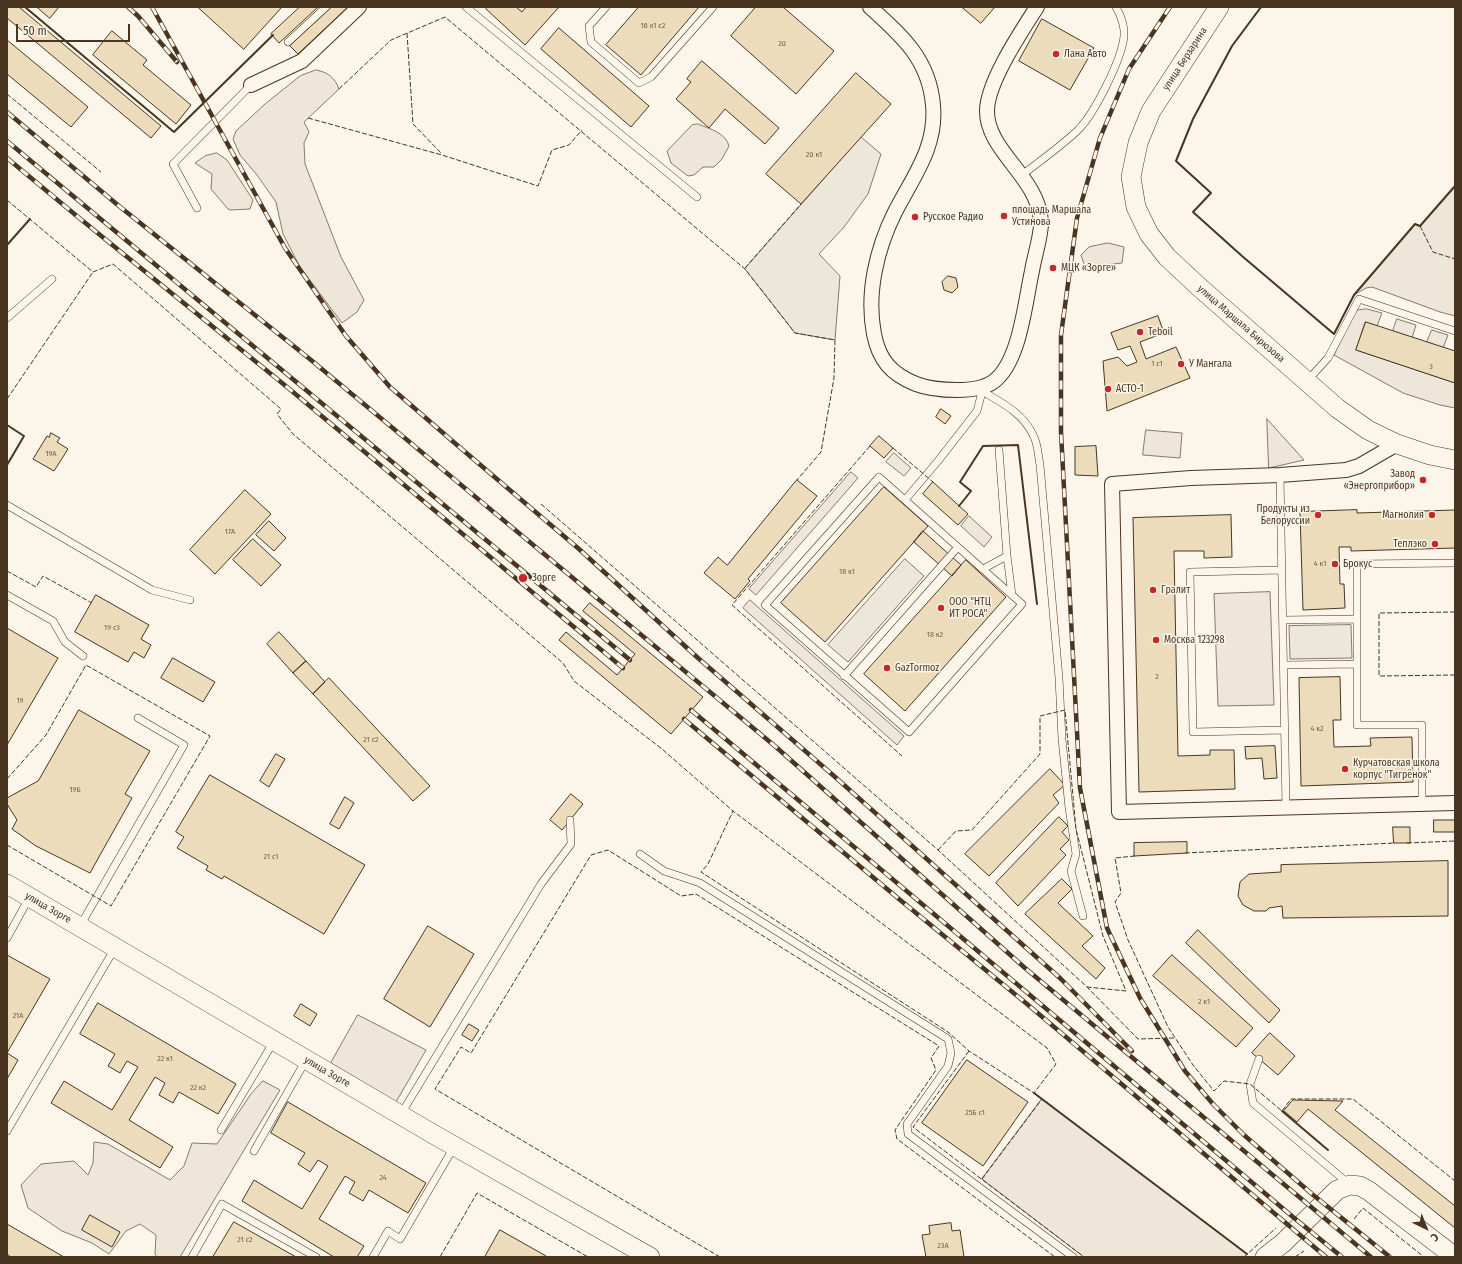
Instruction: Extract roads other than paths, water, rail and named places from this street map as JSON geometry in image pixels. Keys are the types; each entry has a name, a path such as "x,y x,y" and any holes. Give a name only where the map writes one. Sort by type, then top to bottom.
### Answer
{"street":[{"path":"251,85 302,62 359,7"},
{"path":"870,7 900,34 917,55 927,78 933,105 933,129 928,150 894,215 875,269 872,302 873,328 877,347 892,370 903,379 923,386 943,390 983,389 1002,373 1010,361 1016,345 1041,222 1038,204 1029,186 999,146 989,127 987,109 996,79 1012,48 1037,7"},
{"name":"улица Берзарина","path":"1151,111 1219,7"},
{"name":"улица Маршала Бирюзова","path":"1151,111 1138,143 1131,177 1136,207 1149,234 1168,257 1198,286 1306,382 1337,408 1368,430 1398,444 1430,455 1455,460"},
{"path":"1398,444 1359,466 1346,470 1280,475 1191,478 1112,484 1119,812 1455,802"},
{"name":"улица Зорге","path":"7,884 400,1115 650,1257"},
{"path":"1265,1257 1283,1243 1337,1190 1350,1185 1360,1186 1369,1190 1454,1257"}],"lane":[{"path":"288,42 326,7"},
{"path":"466,7 697,198"},
{"path":"606,7 589,26 591,42 639,83 651,77 714,7"},
{"path":"1022,175 1078,131 1092,114 1117,62 1124,36 1122,16 1116,7"},
{"path":"198,208 173,164 251,85"},
{"path":"7,318 52,279"},
{"path":"1306,382 1328,358 1359,299 1455,331"},
{"path":"905,500 977,411 983,389 1024,419 1034,436 1040,465 1059,678 1062,738 1069,808 1076,854 1071,871 1083,916"},
{"path":"999,450 1006,556 1012,595"},
{"path":"1280,475 1286,807"},
{"path":"879,477 958,547 1022,604 909,732 765,605 879,477"},
{"path":"7,505 152,590 190,600"},
{"path":"844,676 958,547"},
{"path":"983,569 1006,556"},
{"path":"1422,803 1422,725 1357,725 1356,564 1455,563"},
{"path":"1282,570 1190,572 1193,732 1285,730"},
{"path":"7,595 53,621 65,642 83,656"},
{"path":"1283,620 1357,619"},
{"path":"1284,665 1357,664"},
{"path":"80,927 184,745 138,718"},
{"path":"400,1115 541,884 571,844 570,820"},
{"path":"640,854 664,871 700,883 948,1039 951,1053 948,1066 907,1124 908,1134 1073,1257"},
{"path":"7,938 29,897"},
{"path":"7,1131 115,948"},
{"path":"221,1130 274,1041"},
{"path":"1259,1058 1250,1084 1253,1102 1350,1185"},
{"path":"254,1151 306,1060"},
{"path":"373,1257 388,1231 400,1239 454,1146"},
{"path":"192,1257 222,1204 316,1257"}],"railway":[{"path":"128,7 138,16 177,62"},
{"path":"152,7 285,248 346,336 390,387 579,549 698,658 834,776 1061,979 1132,1051"},
{"path":"1170,7 1129,69 1100,138 1077,218 1061,335 1061,432 1080,788 1107,928 1140,998 1185,1071 1213,1104 1244,1135 1312,1194 1390,1257"},
{"path":"7,112 119,206 311,360 776,747 1025,968 1371,1257"},
{"path":"7,141 630,660"},
{"path":"7,158 287,387 623,668"},
{"path":"691,710 1342,1257"},
{"path":"684,719 1027,1004 1326,1257"}],"place":[{"name":"Лана Авто","path":"1056,54"},
{"name":"площадь Маршала Устинова","path":"1004,216"},
{"name":"Русское Радио","path":"915,217"},
{"name":"МЦК «Зорге»","path":"1053,268"},
{"name":"Teboil","path":"1140,332"},
{"name":"У Мангала","path":"1181,364"},
{"name":"АСТО-1","path":"1108,389"},
{"name":"Завод «Энергоприбор»","path":"1423,480"},
{"name":"Продукты из Белоруссии","path":"1318,515"},
{"name":"Магнолия","path":"1432,515"},
{"name":"Теплэко","path":"1435,544"},
{"name":"Брокус","path":"1335,564"},
{"name":"Зорге","path":"523,578"},
{"name":"Гралит","path":"1153,590"},
{"name":"ООО \"НТЦ ИТ РОСА\"","path":"941,608"},
{"name":"Москва 123298","path":"1156,640"},
{"name":"GazTormoz","path":"887,668"},
{"name":"Курчатовская школа корпус \"Тигрёнок\"","path":"1345,769"}]}
